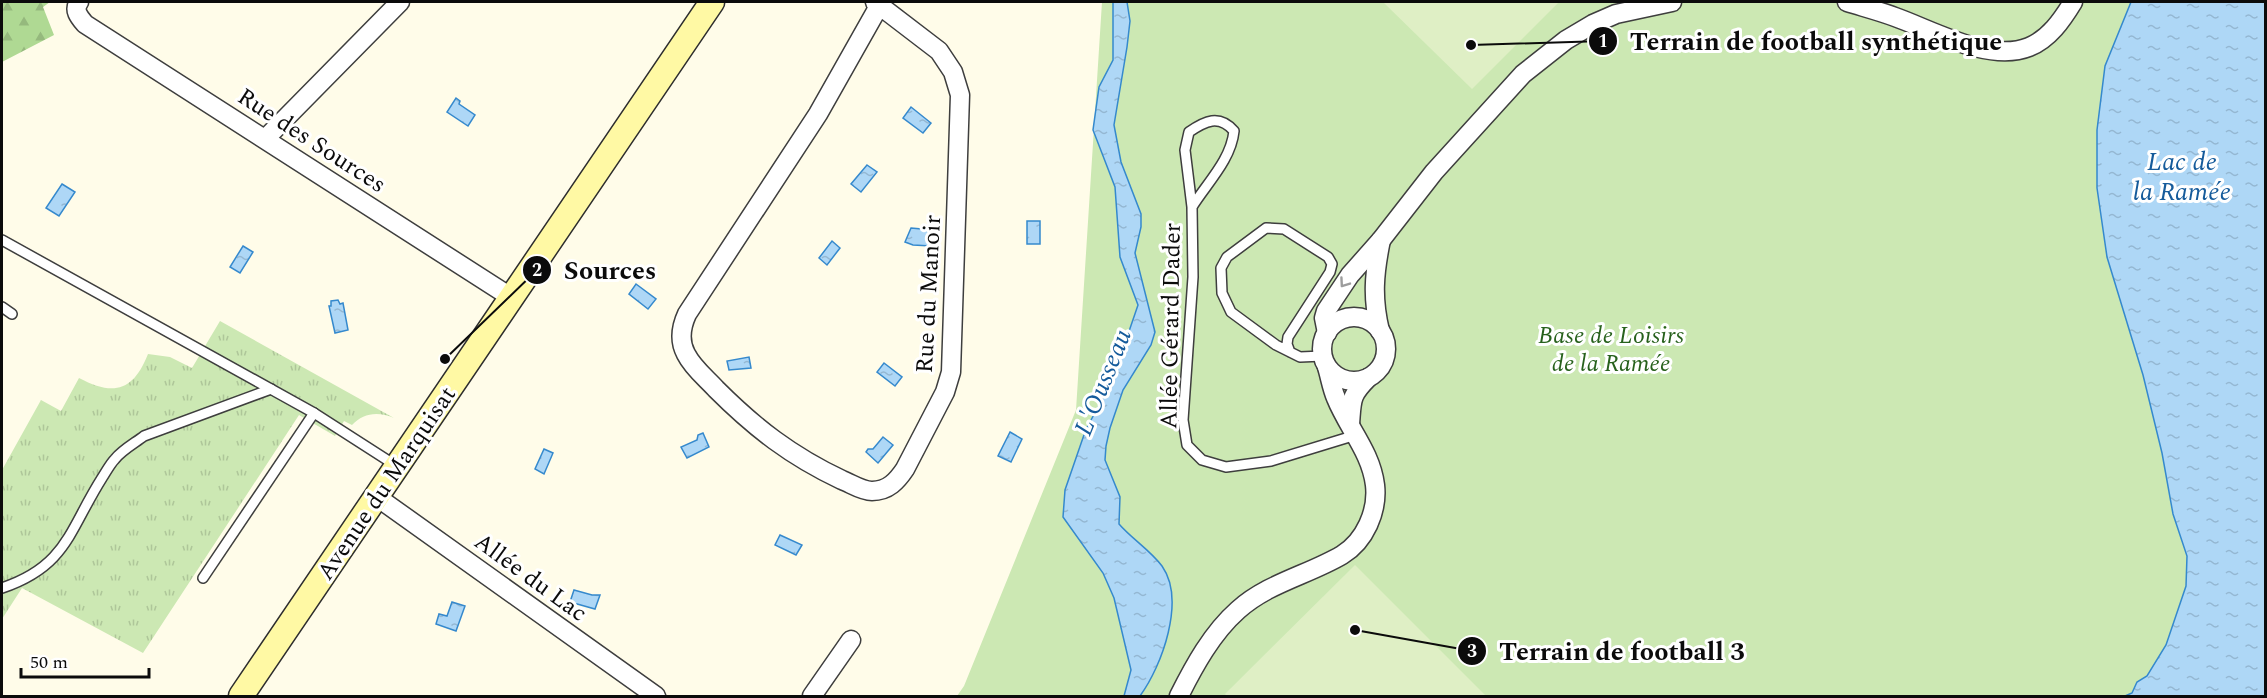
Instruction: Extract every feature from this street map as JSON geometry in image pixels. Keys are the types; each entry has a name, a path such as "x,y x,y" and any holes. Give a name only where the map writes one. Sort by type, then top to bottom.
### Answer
{"main road":[{"name":"Avenue du Marquisat","path":"241,696 712,2"}],"street":[{"name":"Rue des Sources","path":"78,2 76,11 85,24 266,138 512,298"},
{"path":"266,138 400,2"},
{"path":"1327,333 1324,318 1326,311 1350,275 1381,240 1434,172 1485,113 1523,74 1543,56 1593,24 1616,14 1665,2"},
{"path":"1847,2 1893,16 1968,45 2009,51 2028,48 2045,38 2060,22 2073,2"},
{"name":"Rue du Manoir","path":"877,4 939,51 953,72 960,95 951,372 945,392 897,481 887,488 870,491 809,464 756,427 695,368 681,340 687,314 818,114 877,4"},
{"path":"1353,430 1352,398 1357,388 1376,373 1385,357 1386,344 1380,332 1373,287 1381,240"},
{"path":"1179,696 1215,636 1238,610 1273,587 1343,555 1359,541 1371,518 1376,501 1375,482 1368,457 1336,398 1325,362 1323,341 1327,333 1340,321 1358,318 1366,320 1380,332"},
{"path":"1325,362 1341,379 1359,381 1368,378"},
{"name":"Allée du Lac","path":"377,497 656,696"},
{"path":"812,696 851,640"}],"lane":[{"name":"Allée Gérard Dader","path":"1192,207 1233,143 1234,131 1227,122 1214,120 1199,125 1189,132 1185,150 1192,207 1193,277 1183,420 1187,445 1202,460 1226,467 1271,461 1353,430"},
{"path":"1290,352 1287,344 1288,337 1330,272 1332,264 1328,257 1284,229 1266,228 1227,256 1221,268 1222,293 1231,312 1276,345 1290,352 1300,357 1325,362"},
{"path":"2,240 314,413 398,467"},
{"path":"2,308 12,314"},
{"path":"2,588 33,575 50,562 63,548 115,458 144,436 270,389"},
{"path":"203,578 314,413"}],"green space":[{"path":"2,2 50,2 43,7 54,35 2,62"},
{"name":"Base de Loisirs de la Ramée","path":"1102,2 2265,2 2265,696 957,696 964,686 1076,410"},
{"path":"1383,2 1559,2 1472,89"},
{"path":"220,321 394,418 382,414 371,414 352,425 344,421 335,436 299,415 143,653 22,588 2,619 2,470 41,400 61,411 79,378 102,387 121,387 136,376 148,354 170,357 192,368"},
{"path":"1355,565 1486,696 1227,696 1225,694"}],"water":[{"path":"1113,2 1127,2 1130,21 1114,125 1121,162 1141,214 1141,227 1135,253 1155,332 1151,345 1123,390 1110,428 1105,460 1120,497 1119,524 1162,566 1169,580 1172,596 1171,614 1163,651 1140,696 1124,696 1131,670 1114,598 1103,573 1063,517 1065,490 1086,429 1111,384 1138,305 1120,257 1115,187 1093,130 1099,87 1113,60"},
{"name":"Lac de la Ramée","path":"2131,2 2265,2 2265,696 2125,696 2132,693 2137,682 2147,676 2166,645 2186,586 2187,556 2173,514 2162,453 2143,375 2107,257 2097,188 2097,130 2105,66"},
{"path":"456,98 460,101 459,104 475,115 468,126 447,112"},
{"path":"911,107 931,123 923,133 903,118"},
{"path":"867,165 877,172 861,192 851,184"},
{"path":"62,184 75,192 59,216 46,208"},
{"path":"1027,221 1040,221 1040,244 1027,244"},
{"path":"911,228 932,230 931,246 905,242"},
{"path":"832,241 840,248 827,265 819,258"},
{"path":"243,246 253,252 240,273 230,267"},
{"path":"636,284 656,299 648,309 629,294"},
{"path":"338,300 340,304 343,303 348,330 335,333 329,306 331,306 331,301"},
{"path":"749,357 751,368 729,370 727,361"},
{"path":"884,363 902,377 895,386 877,372"},
{"path":"1010,432 1022,439 1011,462 998,456"},
{"path":"703,433 709,447 687,458 681,447 697,440 698,435"},
{"path":"883,437 893,445 878,463 866,452 868,449 873,449"},
{"path":"544,449 553,453 544,474 535,469"},
{"path":"780,535 802,545 796,555 775,545"},
{"path":"574,590 600,595 595,609 570,602"},
{"path":"452,602 465,606 456,631 436,624 439,614 447,616"}],"place":[{"name":"Terrain de football synthétique","path":"1471,45"},
{"name":"Sources","path":"445,359"},
{"name":"Terrain de football 3","path":"1355,630"}],"water label":[{"name":"L'Ousseau","path":"1102,382"}]}
